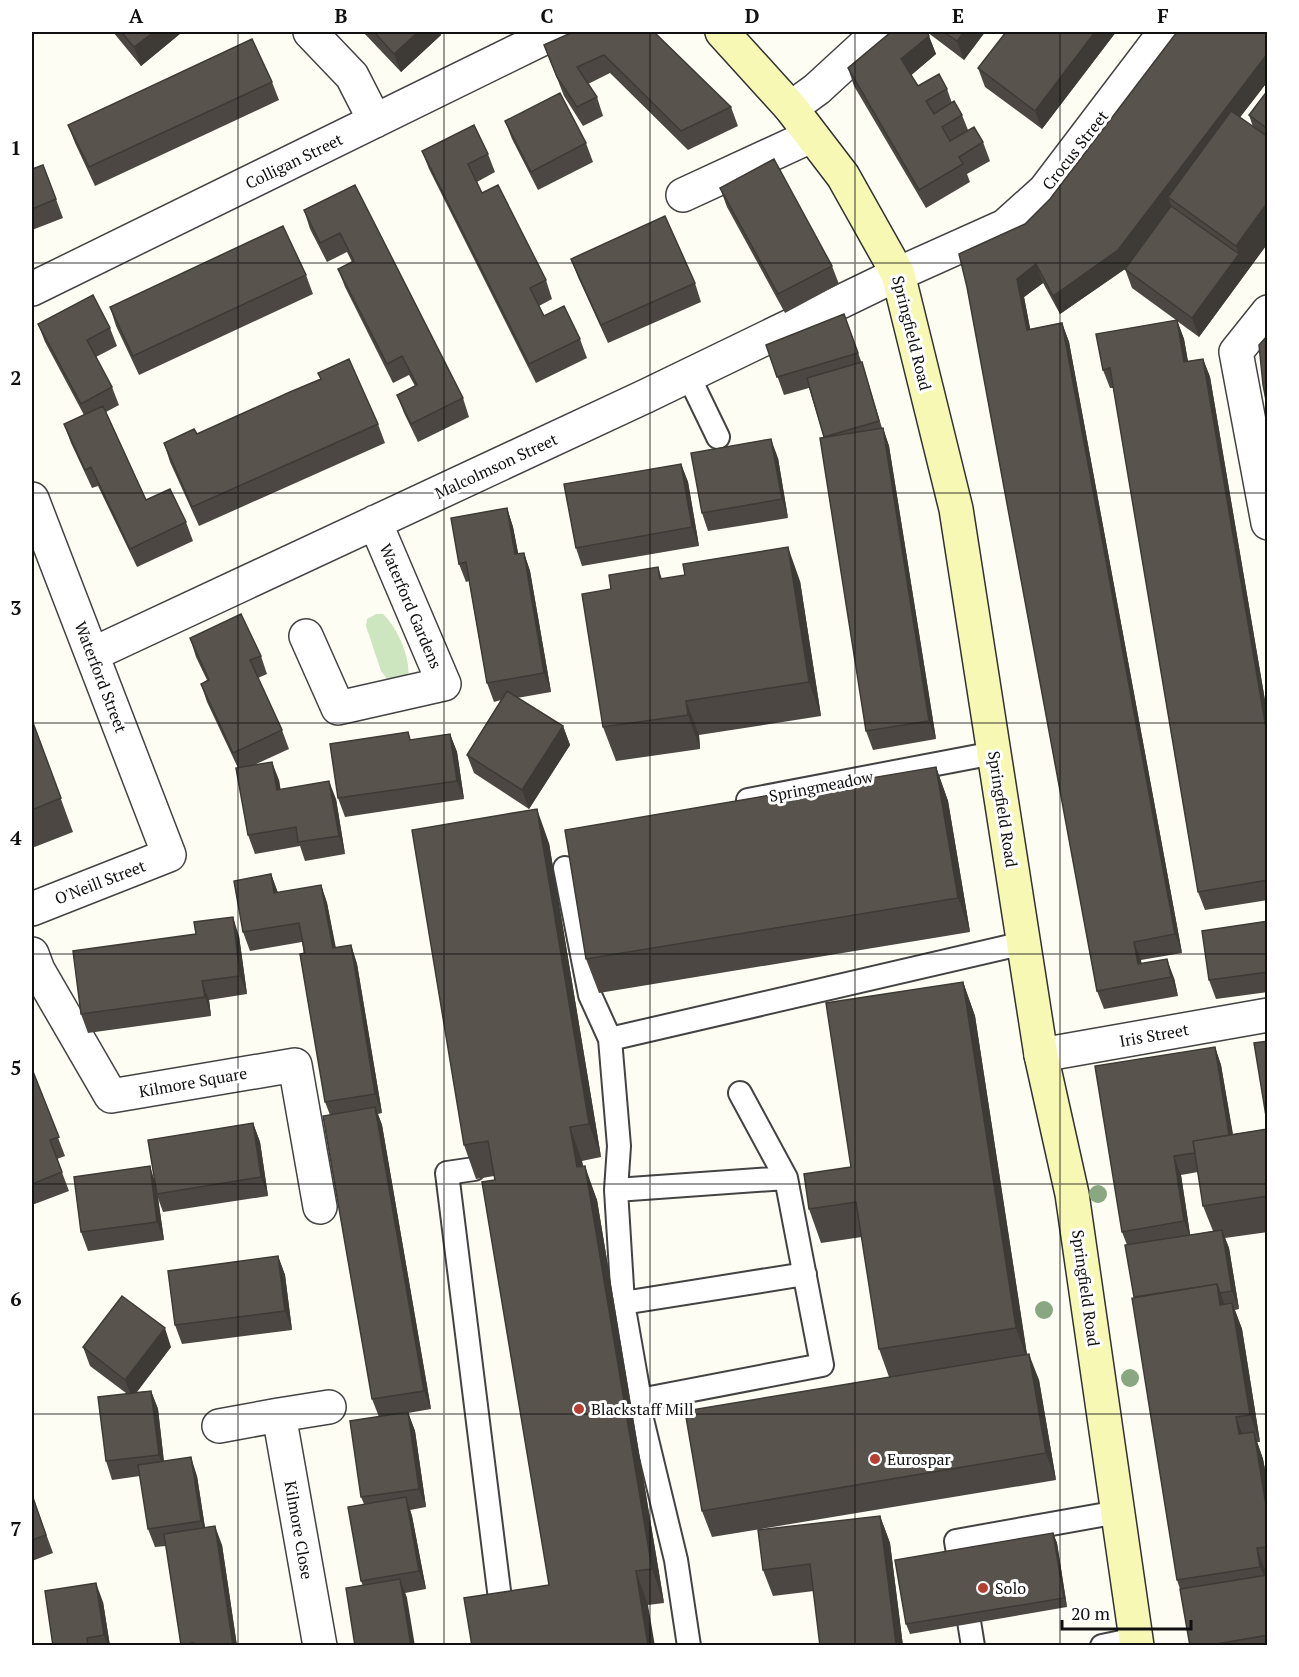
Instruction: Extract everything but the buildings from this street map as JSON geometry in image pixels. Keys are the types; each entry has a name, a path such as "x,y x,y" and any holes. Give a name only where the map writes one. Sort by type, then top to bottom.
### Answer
{"main road":[{"name":"Springfield Road","path":"722,32 791,108 843,176 898,274 956,509 1041,1055 1072,1194 1137,1642"}],"street":[{"path":"310,32 352,76 375,122"},
{"name":"Colligan Street","path":"32,289 556,32"},
{"path":"791,108 817,89 879,32"},
{"name":"Crocus Street","path":"898,274 1005,226 1045,190 1165,32"},
{"path":"683,195 811,136"},
{"name":"Malcolmson Street","path":"93,654 898,274"},
{"path":"1268,312 1236,352 1268,523"},
{"name":"Waterford Street","path":"32,499 169,855"},
{"name":"Waterford Gardens","path":"306,636 338,708 444,684 375,522"},
{"name":"O'Neill Street","path":"32,909 169,855"},
{"name":"Kilmore Square","path":"32,954 38,970 111,1096 295,1065 320,1207"},
{"name":"Iris Street","path":"1041,1055 1268,1015"},
{"path":"219,1426 329,1407"},
{"name":"Kilmore Close","path":"279,1415 320,1646"}],"lane":[{"path":"687,375 718,437"},
{"name":"Springmeadow","path":"729,803 994,753"},
{"path":"564,868 590,995 610,1039 609,1147 616,1190 623,1303 641,1415 676,1560 689,1646"},
{"path":"610,1039 1024,943"},
{"path":"640,1400 822,1365 786,1178 740,1093"},
{"path":"474,1169 447,1173 504,1628"},
{"path":"616,1190 786,1178"},
{"path":"623,1303 805,1274"},
{"path":"973,1646 956,1541 1118,1512"},
{"path":"1102,1646 1137,1642"}],"green space":[{"path":"376,614 383,614 388,620 405,652 408,677 392,685 381,671 366,626 367,619"}],"place":[{"name":"Blackstaff Mill","path":"579,1409"},
{"name":"Eurospar","path":"875,1459"},
{"name":"Solo","path":"983,1588"}]}
